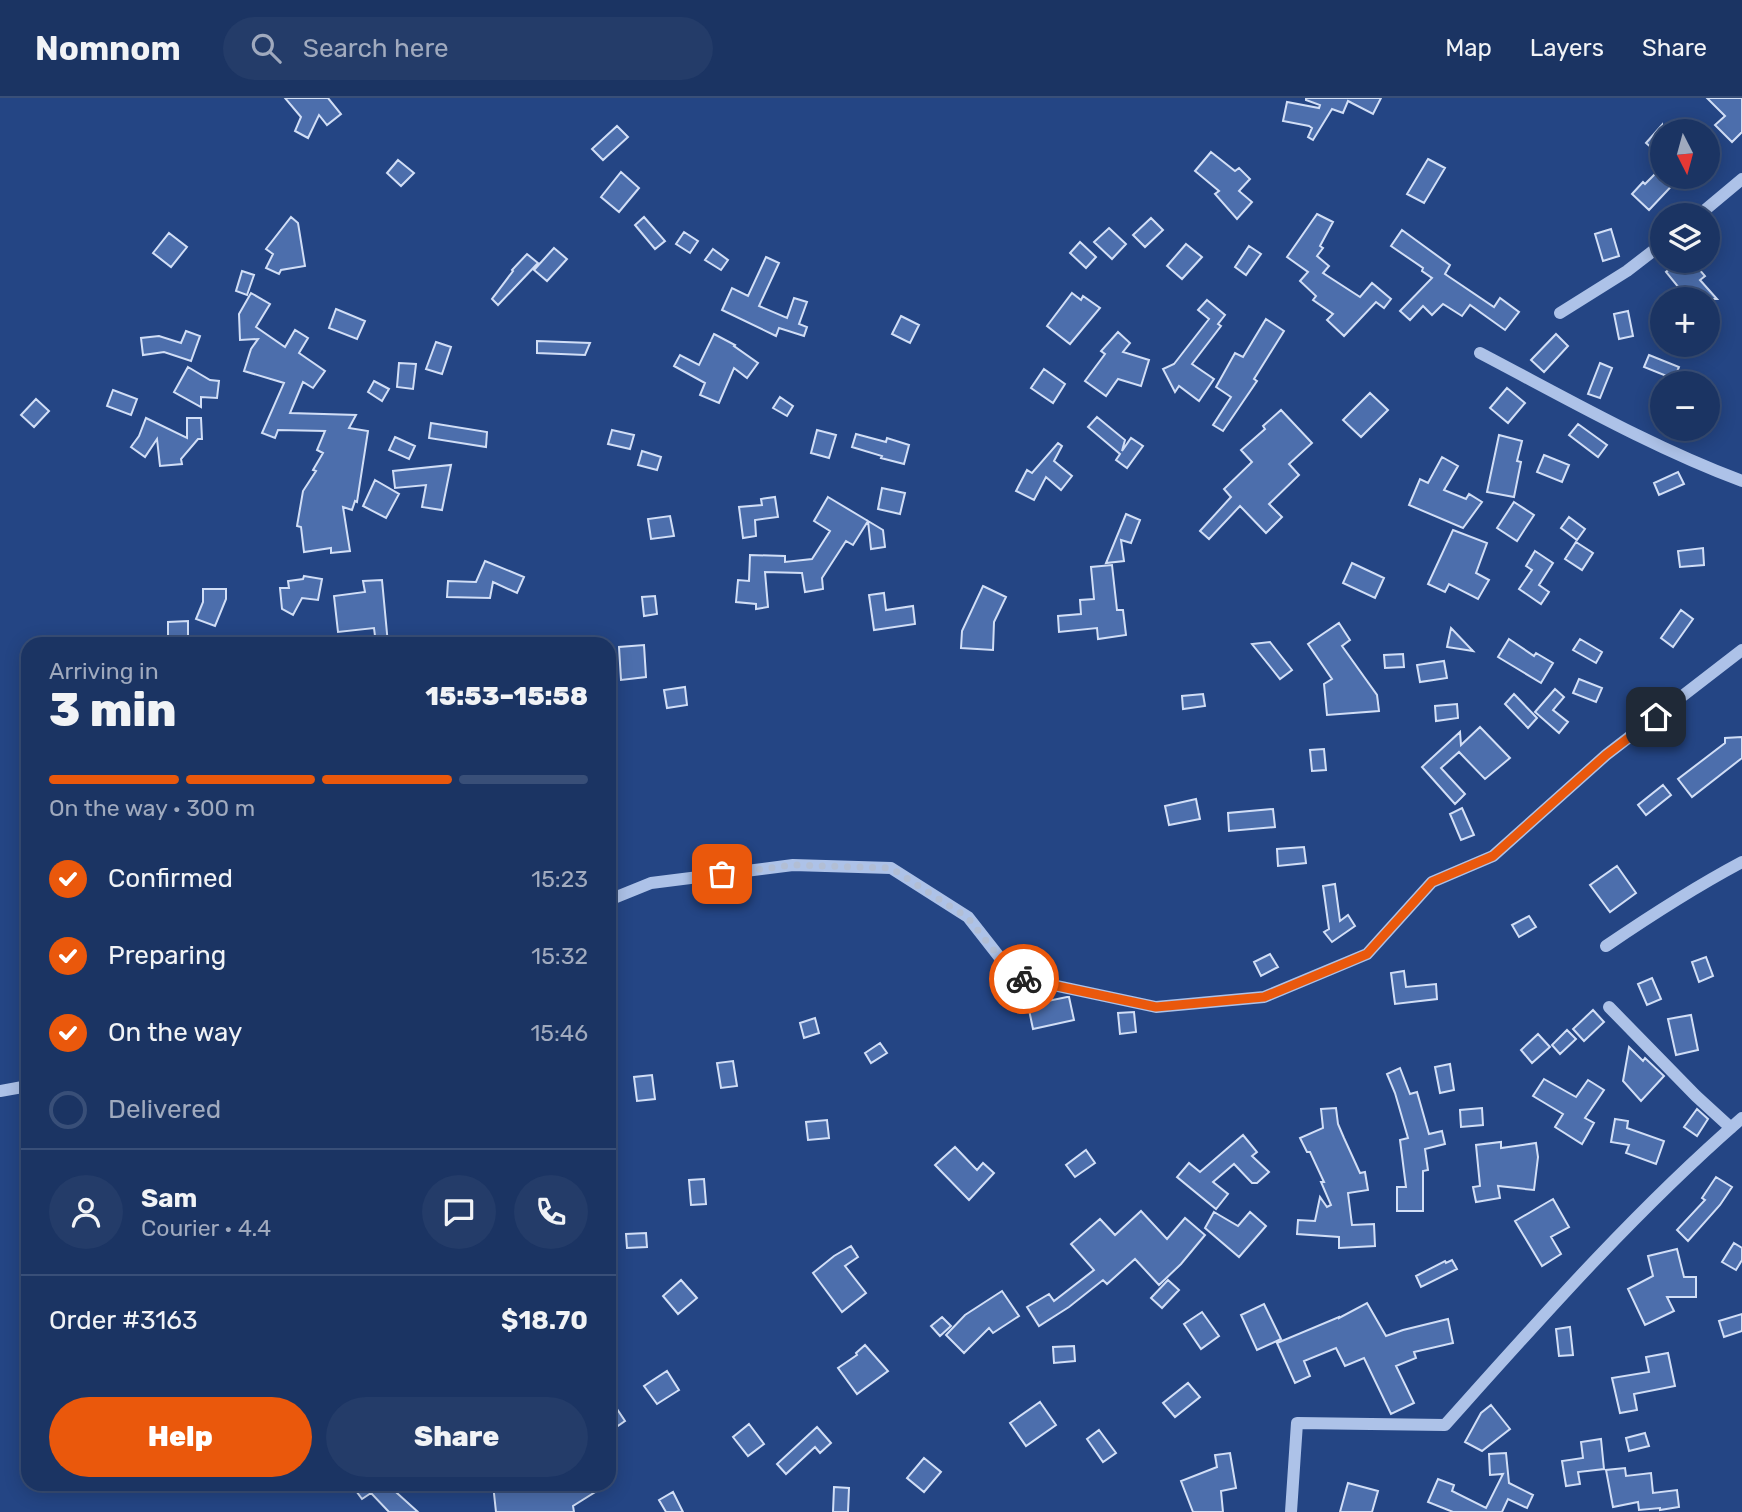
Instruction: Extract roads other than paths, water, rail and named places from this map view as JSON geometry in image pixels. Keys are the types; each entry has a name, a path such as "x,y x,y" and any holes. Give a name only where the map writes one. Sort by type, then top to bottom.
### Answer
{"street":[{"path":"1713,203 1742,179"},
{"path":"1560,313 1650,253"},
{"path":"1480,353 1638,436 1742,481"},
{"path":"616,897 651,883 793,865 891,868 968,918 1015,977 1156,1007 1264,997 1367,954 1432,882 1493,856 1606,755 1742,650"},
{"path":"1606,946 1742,862"},
{"path":"1609,1007 1731,1128"},
{"path":"0,1091 21,1087"},
{"path":"1291,1512 1297,1423 1445,1425 1637,1218 1742,1118"}]}
